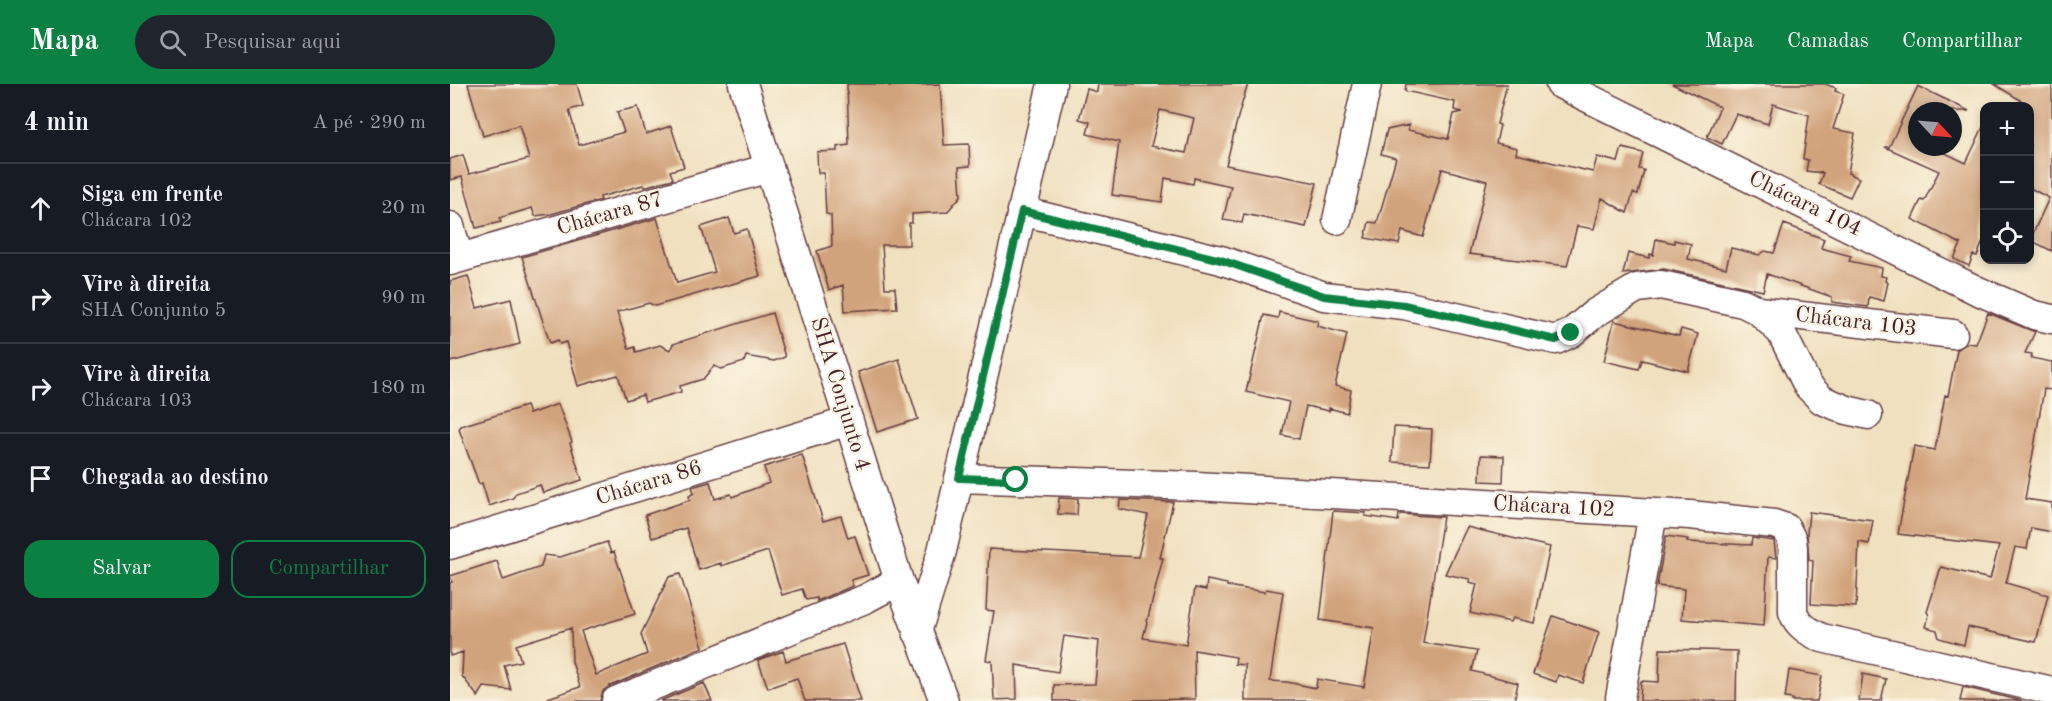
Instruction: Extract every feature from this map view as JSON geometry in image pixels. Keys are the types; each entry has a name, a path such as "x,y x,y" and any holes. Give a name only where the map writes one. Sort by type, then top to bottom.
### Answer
{"street":[{"name":"SHA Conjunto 4","path":"743,84 899,581 944,701"},
{"path":"917,632 942,551 1052,84"},
{"path":"1337,220 1367,84"},
{"name":"Chácara 104","path":"1560,84 1976,290 2034,315 2052,319"},
{"name":"Chácara 87","path":"455,260 770,168"},
{"name":"Chácara 103","path":"1022,211 1221,260 1324,296 1404,305 1556,340 1571,333 1595,313 1637,288 1661,285 1743,303 1759,311 1781,332 1808,386 1821,400 1868,415"},
{"path":"450,226 455,260"},
{"name":"Chácara 103","path":"1759,311 1953,334"},
{"name":"Chácara 86","path":"450,545 849,421"},
{"name":"Chácara 102","path":"959,478 1196,486 1653,513 1774,524 1786,528 1790,533 1793,548 1792,612 1795,619 1807,631 1822,638 2052,691"},
{"path":"1620,698 1653,513"},
{"path":"888,544 902,555 916,558 942,551"},
{"path":"616,701 865,599 899,581"}],"building":[{"path":"468,84 577,84 583,106 569,110 579,145 624,132 617,112 638,107 646,134 671,126 684,167 670,171 673,179 600,197 601,200 551,214 535,216 532,208 499,218 501,222 476,228 462,177 450,180 450,159 463,155 469,174 529,159 519,125 483,136"},
{"path":"847,84 889,84 889,86 940,84 944,145 969,144 970,166 959,167 961,196 947,212 912,214 912,223 909,223 909,245 882,245 885,288 895,288 897,308 845,311 843,285 829,290 817,251 832,246 831,215 826,214 824,173 818,173 817,152 837,151 837,147 849,145"},
{"path":"1098,84 1248,84 1226,165 1317,183 1306,227 1244,214 1242,223 1223,220 1231,186 1194,178 1193,184 1165,178 1162,202 1112,195 1119,142 1087,134 1090,122 1079,119 1087,89 1097,92","holes":["1160,110 1194,118 1186,153 1151,146"]},
{"path":"1406,84 1507,84 1497,124 1500,125 1496,143 1517,148 1516,154 1593,172 1597,157 1618,162 1622,148 1643,153 1639,169 1644,170 1638,194 1633,193 1627,213 1602,198 1594,229 1577,226 1567,266 1469,254 1487,181 1442,169 1423,237 1402,231 1399,244 1365,238 1369,222 1377,223 1396,158 1381,154 1387,130 1409,125 1408,130 1448,139 1454,114 1463,112 1454,110 1455,102 1405,91"},
{"path":"1672,84 1825,84 1836,88 1835,91 1844,94 1833,129 1855,133 1848,173 1859,178 1850,197 1819,184 1823,173 1806,171 1808,160 1803,159 1809,115 1773,104 1768,124 1736,114 1722,144 1707,137 1720,107"},
{"path":"1994,84 2052,84 2052,251 2034,242 2034,231 2049,198 2034,190 2034,102 2023,102"},
{"path":"1918,86 1951,102 1910,102"},
{"path":"1908,107 1908,156 1952,156 1966,163 1980,133 1980,249 1977,256 1973,255 1969,266 1954,259 1961,244 1912,219 1939,171 1885,147 1889,147"},
{"path":"657,218 677,283 715,272 701,227 729,218 734,233 747,229 760,276 655,306 649,303 617,312 629,349 635,347 636,352 660,345 670,350 673,344 772,313 785,357 774,361 746,356 744,362 721,369 714,366 703,379 680,386 681,392 645,402 643,395 626,400 618,375 578,386 566,342 560,344 558,340 550,343 522,257"},
{"path":"1784,224 1824,239 1821,248 1851,256 1849,261 1882,268 1881,276 1886,277 1885,281 1888,282 1884,301 1869,297 1868,307 1832,302 1832,297 1767,274 1763,291 1664,269 1623,274 1628,253 1649,258 1650,254 1653,255 1656,239 1691,244 1688,259 1726,268 1731,248 1759,255 1765,251 1774,253"},
{"path":"468,276 477,308 511,299 520,344 450,362 450,281"},
{"path":"1279,312 1318,321 1317,326 1347,334 1335,386 1351,390 1347,413 1329,408 1329,411 1306,406 1299,439 1282,435 1289,402 1246,392 1264,315 1278,318"},
{"path":"1988,313 2035,332 2025,353 2032,354 2031,358 2052,362 2052,390 2044,389 2025,499 2052,503 2052,532 2031,528 2027,549 2015,547 2006,583 2048,595 2036,642 1968,627 1964,645 1939,638 1937,630 1926,627 1929,615 1927,612 1941,567 1990,579 1999,546 1898,534 1914,446 1935,450 1945,395 1948,396 1957,350 1967,343 1976,344"},
{"path":"1614,321 1679,336 1681,329 1698,334 1688,371 1642,360 1639,369 1604,361"},
{"path":"899,359 918,419 877,432 858,372"},
{"path":"558,404 572,442 570,443 582,480 543,493 540,485 489,506 482,483 479,484 459,429 461,426 526,406 529,414"},
{"path":"1394,427 1432,429 1430,464 1392,462"},
{"path":"802,455 823,521 841,516 848,538 855,536 868,575 851,580 853,586 817,601 817,598 806,600 802,589 782,595 768,551 721,566 721,563 699,570 686,528 652,538 645,515 690,500 689,496 694,493 692,487 710,482 715,499 731,494 732,497 769,483 764,467"},
{"path":"1481,455 1504,456 1503,482 1480,481"},
{"path":"1059,498 1078,499 1077,515 1058,514"},
{"path":"1120,500 1173,502 1160,558 1163,558 1143,638 1186,645 1195,588 1206,590 1207,580 1227,584 1227,586 1265,592 1266,589 1283,592 1270,681 1316,688 1317,679 1364,687 1374,628 1320,620 1333,511 1366,513 1365,516 1398,521 1399,514 1443,517 1423,643 1477,651 1472,671 1518,683 1514,701 1245,701 1245,665 1235,664 1236,657 1194,650 1195,699 1054,701 1054,685 1095,684 1099,641 1064,636 1058,672 1016,665 1017,699 994,700 992,661 986,660 994,611 986,610 989,549 1138,557 1148,515 1119,509"},
{"path":"1809,512 1873,520 1869,544 1859,542 1856,607 1811,604 1813,561 1809,560 1807,534"},
{"path":"1467,527 1550,547 1534,623 1512,618 1510,622 1470,613 1477,584 1469,582 1470,579 1445,574"},
{"path":"1666,536 1688,539 1687,542 1751,545 1752,538 1774,541 1776,558 1768,557 1764,626 1682,619 1684,589 1657,586"},
{"path":"607,542 611,553 614,552 635,614 581,631 596,675 647,654 641,634 669,577 680,574 703,647 610,686 603,691 600,701 549,701 548,698 580,687 572,662 571,628 516,645 521,661 504,665 511,690 484,687 478,697 462,676 463,652 450,656 450,583 452,582 450,576 497,561 503,580 541,567 544,555 560,557"},
{"path":"1553,616 1599,632 1583,683 1558,675 1556,682 1533,674"},
{"path":"843,644 861,701 805,701 797,678 768,688 758,660 783,651 786,661"},
{"path":"1660,649 1737,651 1736,701 1640,701 1641,681 1659,682"},
{"path":"1789,670 1822,676 1817,701 1792,701 1793,699 1785,698"},
{"path":"1863,674 1886,679 1881,701 1859,701"},
{"path":"704,683 712,701 660,701"},
{"path":"1963,687 2022,701 1960,701"}],"route":[{"path":"1016,480 959,478 1022,211 1221,260 1324,296 1404,305 1556,340 1571,333"}]}
